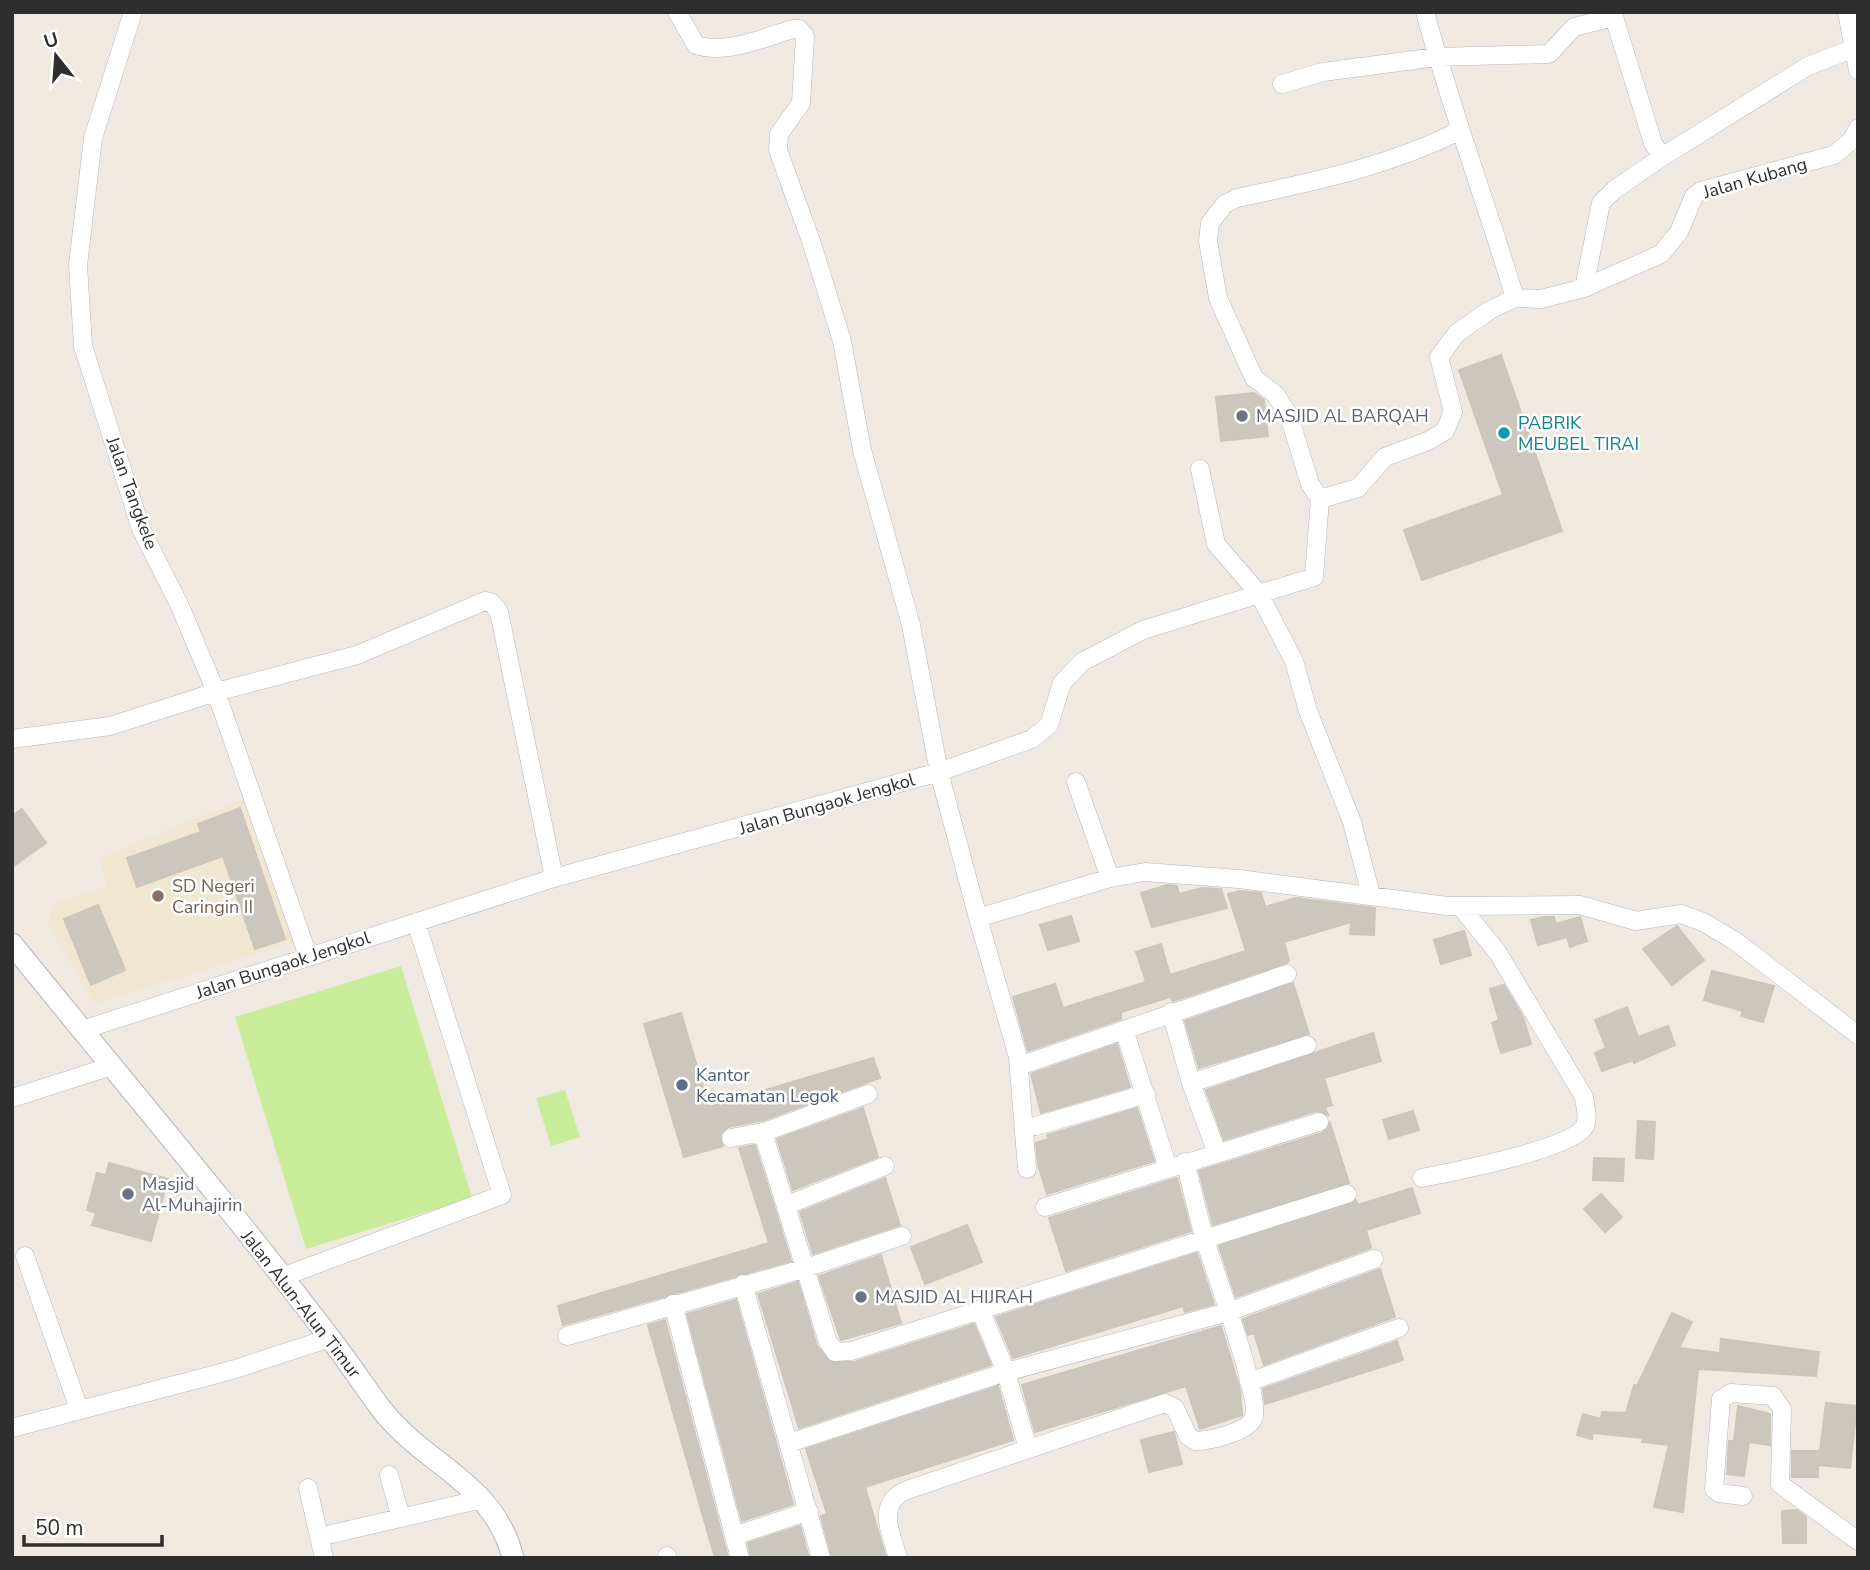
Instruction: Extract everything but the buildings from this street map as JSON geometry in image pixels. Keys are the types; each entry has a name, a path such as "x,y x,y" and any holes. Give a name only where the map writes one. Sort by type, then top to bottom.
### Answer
{"street":[{"name":"Jalan Tangkele","path":"133,12 93,138 78,265 83,346 141,528 179,604 216,692 308,956"},
{"path":"677,12 696,45 708,49 726,48 793,29 799,29 805,36 805,84 801,103 779,134 778,150 812,244 842,341 862,450 911,625 939,772 1032,739 1042,732 1055,715 1062,682 1075,667 1094,655 1143,630 1314,577 1320,499 1310,484 1289,416 1276,395 1254,378 1218,298 1208,241 1210,223 1225,204 1237,198 1332,177 1414,153 1459,131"},
{"path":"1320,499 1358,488 1385,457 1428,441 1445,431 1453,412 1440,370 1442,349 1457,333 1480,316 1515,298 1487,205 1459,131 1425,12"},
{"path":"1847,12 1858,70"},
{"path":"1282,84 1323,72 1437,57 1549,54 1574,27 1614,17 1653,143 1662,157"},
{"path":"1584,288 1601,203 1614,190 1808,66 1852,49"},
{"name":"Jalan Kubang","path":"1515,298 1541,299 1584,288 1661,254 1679,232 1694,196 1701,191 1834,155 1853,140 1858,128"},
{"path":"1200,469 1216,544 1259,594 1294,661 1308,711 1352,822 1371,895"},
{"path":"12,739 110,726 216,692 357,655 479,601 492,603 499,612 554,878"},
{"name":"Jalan Bungaok Jengkol","path":"82,1030 554,878 939,772 1018,1057 1027,1169"},
{"path":"1076,782 1110,878"},
{"path":"978,918 1133,873 1158,873 1371,895 1461,907 1580,905 1636,921 1681,914 1703,922 1735,941 1858,1035"},
{"path":"1422,1178 1504,1160 1567,1139 1583,1128 1587,1121 1584,1097 1497,953 1461,907"},
{"path":"282,1277 502,1195 416,922"},
{"name":"Jalan Alun-Alun Timur","path":"12,944 282,1277 384,1412 428,1455 465,1482 494,1510 503,1527 513,1558"},
{"path":"1028,1063 1125,1032 1171,1012 1287,974"},
{"path":"1171,1012 1191,1083 1217,1153"},
{"path":"898,1558 886,1513 892,1499 907,1490 1167,1403 1175,1408 1188,1436 1199,1442 1250,1424 1256,1408 1250,1382 1205,1239 1146,1094 1125,1032"},
{"path":"1191,1083 1307,1045"},
{"path":"12,1098 112,1066"},
{"path":"731,1138 767,1131 868,1094"},
{"path":"1036,1126 1146,1094"},
{"path":"1045,1207 1319,1122"},
{"path":"767,1131 765,1139 828,1342 835,1352 850,1351 1347,1194"},
{"path":"787,1205 885,1166"},
{"path":"567,1336 806,1268 902,1236"},
{"path":"25,1256 79,1409"},
{"path":"789,1443 1006,1372 1228,1312 1374,1259"},
{"path":"743,1284 821,1558"},
{"path":"673,1304 740,1558"},
{"path":"980,1309 1006,1372 1028,1449"},
{"path":"1250,1382 1399,1328"},
{"path":"12,1428 232,1370 330,1338"},
{"path":"1743,1496 1719,1493 1714,1489 1721,1399 1731,1393 1773,1396 1782,1409 1780,1484 1858,1541"},
{"path":"389,1475 401,1518"},
{"path":"308,1488 324,1558"},
{"path":"319,1537 482,1499"},
{"path":"734,1536 809,1511"}],"shaded area":[{"name":"SD Negeri Caringin II","path":"248,797 297,941 94,1004 48,924 53,905 107,887 100,858","holes":["240,808 252,839 209,855 198,824","190,836 137,887 127,859","254,849 285,939 255,949 224,860","98,905 125,970 91,984 64,920"]}],"green space":[{"path":"401,966 472,1198 306,1249 235,1017"},
{"path":"565,1090 580,1137 551,1146 536,1098"}],"place":[{"name":"MASJID AL BARQAH","path":"1242,416"},
{"name":"PABRIK MEUBEL TIRAI","path":"1504,433"},
{"name":"SD Negeri Caringin II","path":"158,896"},
{"name":"Kantor Kecamatan Legok","path":"682,1085"},
{"name":"Masjid Al-Muhajirin","path":"128,1194"},
{"name":"MASJID AL HIJRAH","path":"861,1297"}]}
